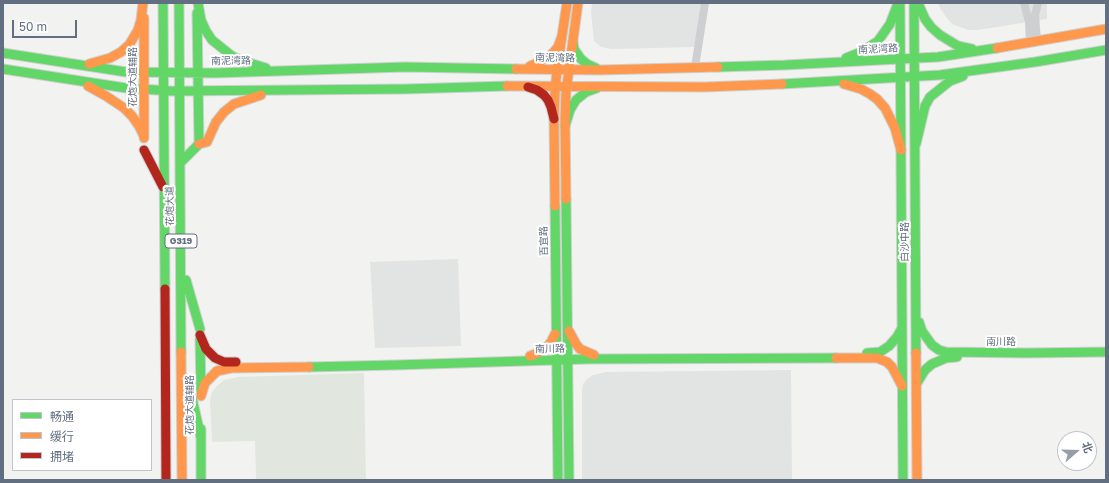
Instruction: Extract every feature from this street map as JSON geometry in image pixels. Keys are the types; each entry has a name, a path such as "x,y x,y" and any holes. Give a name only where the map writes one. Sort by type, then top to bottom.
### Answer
{"main road":[{"path":"77,64 88,64 110,58 121,52 129,45 138,30 143,3"},
{"name":"花炮大道辅路","path":"143,3 144,150 164,189"},
{"name":"花炮大道","path":"163,3 166,480"},
{"name":"花炮大道","path":"179,3 182,480"},
{"path":"197,3 201,20 206,31 212,40 221,48 232,56 243,61 280,71"},
{"path":"197,3 199,144"},
{"name":"百宜路","path":"558,480 554,119 555,86 567,3"},
{"path":"569,480 565,126 566,86 578,3"},
{"path":"832,62 861,52 878,41 890,24 899,3"},
{"name":"白沙中路","path":"899,3 901,59 902,480"},
{"name":"白沙中路","path":"914,3 917,480"},
{"path":"918,3 925,19 940,35 958,46 980,50"},
{"name":"南泥湾路","path":"3,53 126,72 198,73 406,68 600,70 938,57 1033,42 1106,28"},
{"path":"520,68 532,66 547,58 558,47 562,36"},
{"path":"573,42 574,49 581,60 600,70"},
{"path":"3,69 126,88 163,90 406,89 521,85 705,87 830,82 940,75 1035,62 1106,50"},
{"path":"916,144 925,106 930,97 950,81 983,69"},
{"path":"75,80 106,96 124,108 132,116 144,136"},
{"path":"830,82 861,89 877,99 890,116 901,150"},
{"path":"521,85 544,94 551,107 554,119"},
{"path":"565,126 570,110 576,100 586,92 602,87"},
{"path":"180,163 199,144 207,142 216,122 224,112 234,104 258,95 282,90"},
{"path":"181,264 200,332"},
{"name":"南川路","path":"917,315 922,331 927,339 936,348 946,352 1106,352"},
{"path":"567,325 569,332 580,349 593,357 575,368 568,383"},
{"name":"南川路","path":"200,332 203,343 210,354 219,361 224,362 875,353 880,352 890,346 902,328"},
{"path":"556,329 551,342 547,347 532,358 550,369 556,383"},
{"name":"花炮大道辅路","path":"200,332 201,480"},
{"path":"182,353 201,438"},
{"name":"南川路","path":"593,357 876,358 888,362 902,386"},
{"name":"南川路","path":"917,383 925,370 932,364 946,358 1106,357"},
{"name":"南川路","path":"201,396 205,383 212,375 217,371 231,368 388,365 532,358"}],"street":[{"path":"695,67 705,3"},
{"path":"1024,3 1033,42"},
{"path":"1033,42 1035,15 1038,3"}],"shaded area":[{"path":"592,3 705,3 698,47 611,49 601,47 594,41 591,12"},
{"path":"938,3 1047,3 1047,19 978,30 968,30 952,24"},
{"path":"458,259 461,346 375,348 370,262"},
{"path":"791,370 792,480 582,480 582,389 583,384 593,375 606,372"},
{"path":"364,373 366,480 256,480 255,441 212,442 210,400 212,392 224,380 238,377"}],"traffic: fast":[{"path":"163,3 165,289"},
{"path":"179,3 181,352"},
{"path":"198,3 201,20 212,40 232,56 266,68"},
{"path":"846,58 861,52 878,41 890,24 898,3"},
{"path":"900,3 903,480"},
{"path":"914,3 916,353"},
{"path":"918,3 925,19 940,35 958,46 972,49"},
{"path":"197,13 199,144"},
{"path":"573,42 574,49 581,59 587,64 596,68"},
{"path":"718,67 938,57 997,48"},
{"path":"782,84 940,75 1035,62 1106,50"},
{"path":"3,53 126,72 215,73 405,67 516,69"},
{"path":"3,69 126,88 172,91 406,89 507,86"},
{"path":"916,144 925,106 930,97 950,81 963,76"},
{"path":"565,126 570,110 576,100 586,92 597,88"},
{"path":"180,163 199,144"},
{"path":"566,199 569,480"},
{"path":"555,206 558,480"},
{"path":"186,280 200,329"},
{"path":"919,322 922,331 932,345 939,350 946,352 1106,352"},
{"path":"867,353 880,352 889,346 897,337 902,328"},
{"path":"200,339 201,391"},
{"path":"917,383 925,370 932,364 946,358 957,357"},
{"path":"309,367 588,359 836,358"},
{"path":"188,380 201,438"},
{"path":"201,429 201,480"}],"traffic: slow":[{"path":"89,64 110,58 121,52 129,45 138,30 143,3"},
{"path":"555,206 555,92 567,3"},
{"path":"566,199 566,92 578,3"},
{"path":"144,18 144,138"},
{"path":"997,48 1106,29"},
{"path":"530,66 540,62 553,53 558,47 562,36"},
{"path":"516,69 600,70 718,67"},
{"path":"507,86 705,87 782,84"},
{"path":"844,84 861,89 870,94 885,108 895,128 901,150"},
{"path":"88,86 124,108 132,116 144,136"},
{"path":"199,144 207,142 216,122 224,112 234,104 261,95"},
{"path":"569,331 580,349 594,355"},
{"path":"530,356 547,347 555,334"},
{"path":"181,352 182,480"},
{"path":"916,353 917,480"},
{"path":"836,358 877,358 887,362 892,367 902,386"},
{"path":"201,396 205,383 217,371 231,368 309,367"}],"traffic: jam":[{"path":"528,87 537,90 544,95 551,107 554,119"},
{"path":"144,150 163,187"},
{"path":"165,289 166,480"},
{"path":"200,335 206,349 215,358 224,362 236,362"}]}
